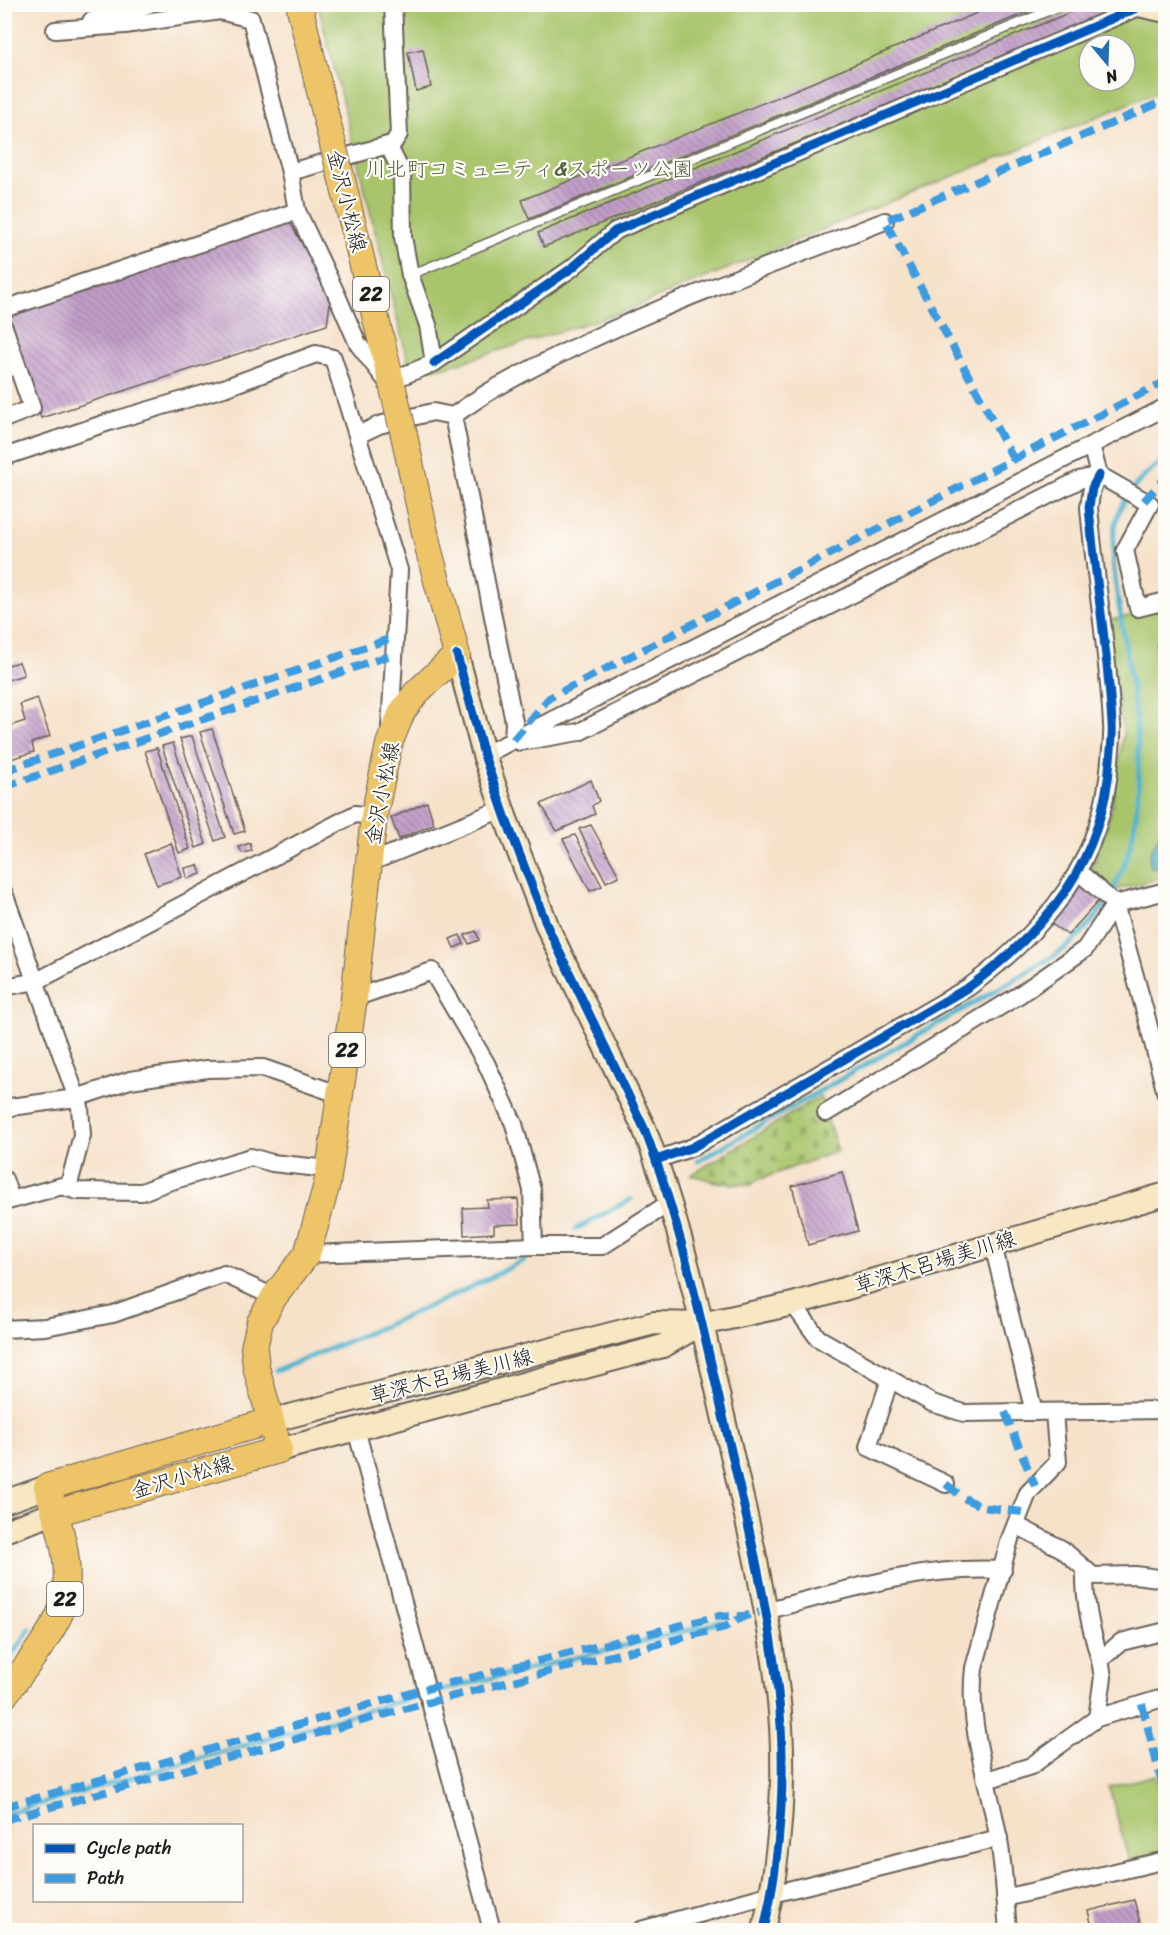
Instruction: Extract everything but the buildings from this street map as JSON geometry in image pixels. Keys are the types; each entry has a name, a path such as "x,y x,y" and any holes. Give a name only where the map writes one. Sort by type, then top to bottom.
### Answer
{"main road":[{"name":"金沢小松線","path":"55,1513 279,1450 256,1367 254,1348 260,1322 274,1297 307,1254 327,1184 354,998 374,816 389,744 402,712 416,693 457,655 429,551 394,392 299,4"},
{"path":"1144,5 1166,11"},
{"path":"457,655 484,754 502,809 548,928 644,1128 656,1160 671,1202 702,1324 742,1498 765,1611 778,1692 781,1786 772,1894 764,1930"},
{"name":"草深木呂場美川線","path":"270,1421 654,1323 702,1324 793,1304 1166,1194"},
{"name":"草深木呂場美川線","path":"279,1450 663,1346 702,1324"},
{"name":"金沢小松線","path":"47,1487 270,1421"},
{"path":"4,1502 47,1487"},
{"name":"22","path":"4,1696 52,1628 65,1599 68,1566 47,1487"},
{"path":"4,1531 55,1513"}],"street":[{"path":"150,4 55,30 125,25 220,12 251,19 290,172 297,211 358,344 394,392 572,268 615,231 1144,5"},
{"path":"390,148 399,134 393,4"},
{"path":"290,172 388,145 402,173 403,237 410,275 428,325 434,363"},
{"path":"4,309 297,211"},
{"path":"358,435 379,425 433,411 453,416 501,385 570,349 681,300 885,221"},
{"path":"4,327 32,408 4,418"},
{"path":"4,457 112,421 224,388 316,354 333,358 399,570 389,744"},
{"path":"484,754 1166,407"},
{"path":"453,416 514,722 510,742"},
{"path":"1091,445 1106,478 1150,504 1125,550 1138,608 1165,607"},
{"path":"510,742 579,732 1079,480 1106,478"},
{"path":"656,1160 693,1147 969,987 1000,964 1052,912 1090,849 1102,813 1109,776 1113,726 1089,507 1092,488 1106,478"},
{"path":"369,863 502,809"},
{"path":"4,987 37,981 355,814 374,816"},
{"path":"1078,871 1115,904 1166,1094"},
{"path":"826,1113 1019,995 1085,949 1115,904 1166,891"},
{"path":"4,893 80,1107 82,1135 68,1188"},
{"path":"354,998 432,971 486,1063 514,1124 532,1190 534,1246"},
{"path":"4,1108 76,1098 130,1080 207,1069 263,1068 341,1095"},
{"path":"4,1179 8,1201 62,1186 77,1191 142,1191 251,1157 272,1163 329,1169"},
{"path":"307,1254 534,1246 602,1246 671,1202"},
{"path":"993,1245 1034,1412"},
{"path":"4,1329 45,1327 113,1314 224,1274 274,1297"},
{"path":"793,1304 818,1338 932,1403 964,1413 1166,1410"},
{"path":"890,1379 868,1448 946,1484"},
{"path":"1008,1930 999,1838 977,1732 972,1688 974,1668 1010,1539 1029,1493 1058,1462 1054,1412"},
{"path":"356,1429 492,1930"},
{"path":"1016,1525 1062,1549 1093,1576 1135,1575 1166,1579"},
{"path":"765,1611 909,1575 977,1568 1003,1570"},
{"path":"1085,1570 1084,1591 1103,1677 1097,1718"},
{"path":"1100,1660 1121,1642 1166,1631"},
{"path":"987,1780 1031,1767 1097,1718 1166,1697"},
{"path":"641,1930 772,1894 999,1838"},
{"path":"1005,1898 1166,1860"}],"lane":[{"path":"410,275 1065,4"}],"path":[{"path":"1165,607 1158,651 1159,657 1166,665"}],"green space":[{"name":"川北町コミュニティ&スポーツ公園","path":"318,5 1165,5 1165,89 622,312 440,369 409,366"},
{"path":"1165,608 1165,877 1112,891 1088,869 1095,861 1111,812 1123,733 1107,621"},
{"path":"820,1096 838,1151 755,1181 752,1185 721,1183 691,1175"},
{"path":"1156,1775 1165,1816 1165,1852 1129,1861 1109,1787"}],"water":[{"path":"1165,805 1165,852 1156,868 1151,867 1150,852 1163,828 1162,812"}],"waterway":[{"path":"698,1161 1054,956 1070,944 1101,910 1121,872 1133,832 1138,790 1138,747 1114,568 1114,530 1124,501 1143,477 1166,459"},
{"path":"576,1229 631,1199"},
{"path":"276,1371 433,1305 524,1260"},
{"path":"439,1691 722,1622"},
{"path":"4,1666 30,1629"},
{"path":"4,1814 418,1696"}],"marked path":[{"path":"1014,460 885,221 1166,100"},
{"path":"513,740 549,698 1166,381"},
{"path":"1144,501 1166,477"},
{"path":"4,771 395,637"},
{"path":"4,787 394,654"},
{"path":"1005,1412 1035,1486"},
{"path":"946,1484 962,1497 982,1507 1022,1512"},
{"path":"4,1820 430,1702 725,1627 745,1616 765,1611"},
{"path":"4,1807 426,1689 719,1616 745,1616"},
{"path":"1142,1704 1166,1800"}],"cycle path":[{"path":"434,363 572,268 615,231 1146,4"},
{"path":"656,1160 693,1147 969,987 1023,941 1046,917 1066,890 1083,861 1096,830 1105,797 1112,742 1108,669 1089,507 1092,488 1099,475"},
{"path":"457,655 484,755 548,928 644,1128 657,1163 698,1307 754,1553 768,1622 778,1692 782,1751 781,1812 775,1872 764,1930"}]}
